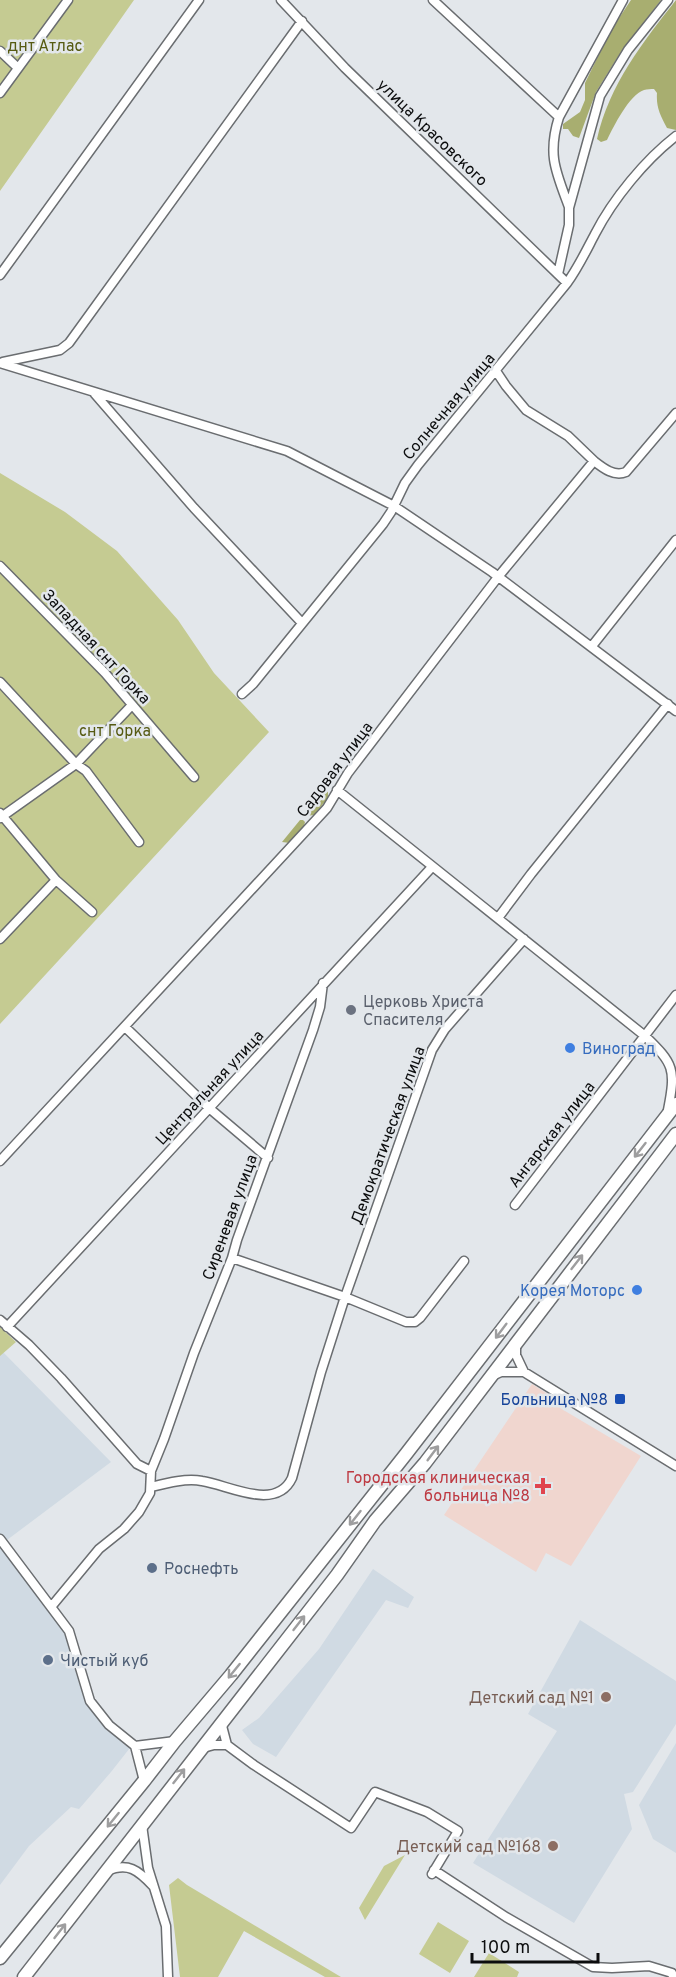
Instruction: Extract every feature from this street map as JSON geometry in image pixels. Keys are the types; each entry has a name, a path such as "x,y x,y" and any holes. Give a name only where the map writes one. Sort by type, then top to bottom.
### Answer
{"main road":[{"path":"0,1958 231,1675 406,1454 676,1104"},
{"path":"24,1977 338,1575 375,1521 425,1463 676,1134"}],"street":[{"path":"0,93 68,0"},
{"path":"0,275 199,0"},
{"name":"улица Красовского","path":"281,0 345,68 567,283"},
{"path":"432,0 559,117"},
{"path":"569,208 552,153 554,134 559,117 623,0"},
{"path":"558,274 569,225 569,208 600,96 628,50 668,0"},
{"path":"1,363 60,350 69,343 302,21"},
{"path":"0,51 18,68"},
{"name":"Солнечная улица","path":"242,694 253,684 383,524 400,490 418,465 567,283 615,202 639,171 676,136"},
{"path":"1,363 287,451 394,506 498,577 676,711"},
{"path":"496,371 506,387 526,410 568,436 594,461 609,471 623,474 638,460 676,413"},
{"path":"94,393 194,508 302,623"},
{"name":"Садовая улица","path":"0,1161 320,815 348,773 498,577 594,461"},
{"path":"592,646 676,540"},
{"name":"Западная снт Горка","path":"0,566 64,629 194,777"},
{"path":"0,682 76,764 86,771 140,842"},
{"path":"498,918 668,704"},
{"path":"92,912 56,880 1,816 76,764 132,705"},
{"path":"337,790 672,1058 673,1077 667,1116"},
{"name":"Центральная улица","path":"7,1327 432,867"},
{"path":"0,939 56,880"},
{"name":"Демократическая улица","path":"151,1487 189,1480 258,1495 272,1495 284,1490 292,1478 321,1372 345,1297 432,1050 450,1022 524,939"},
{"name":"Сиреневая улица","path":"151,1487 151,1471 232,1258 313,1030 320,1007 323,983"},
{"name":"Ангарская улица","path":"515,1204 676,995"},
{"path":"125,1027 208,1108 267,1158"},
{"path":"232,1258 345,1297 406,1322 415,1322 420,1318 464,1261"},
{"path":"0,1320 62,1378 137,1464 151,1471"},
{"path":"516,1342 516,1355 524,1372"},
{"path":"490,1377 501,1372 524,1372 676,1466"},
{"path":"51,1607 99,1549 124,1529 139,1512 151,1487"},
{"path":"0,1539 69,1631 90,1701 109,1725 135,1746 144,1781"},
{"path":"221,1722 227,1745"},
{"path":"135,1746 175,1741"},
{"path":"200,1750 211,1745 227,1745 351,1828 375,1792 427,1812 458,1831 433,1872 593,1967 649,1966 674,1972"},
{"path":"142,1824 144,1846 153,1886 166,1926 168,1977"},
{"path":"104,1872 117,1867 126,1867 138,1872 153,1886"}],"shaded area":[{"path":"2,1351 111,1462 3,1543 69,1631 90,1701 133,1744 79,1809 71,1807 29,1846 0,1885 0,1353"},
{"name":"Городская клиническая больница №8","path":"532,1384 562,1403 560,1408 641,1456 571,1566 546,1553 536,1572 444,1515"},
{"path":"373,1569 414,1597 408,1608 386,1600 276,1757 253,1744 242,1730 259,1718 319,1649"},
{"path":"580,1620 676,1681 676,1724 633,1792 624,1794 632,1829 574,1923 473,1863 557,1731 528,1714"},
{"path":"676,1743 676,1853 653,1839 639,1805"}],"green space":[{"name":"днт Атлас","path":"0,0 134,0 0,191"},
{"path":"631,0 661,0 619,55 596,92 579,138 573,136 568,129 563,129 563,124 580,112 585,100 585,83 611,30"},
{"path":"676,0 676,130 667,128 660,115 657,93 654,89 646,89 633,98 622,112 607,140 601,142 597,139 602,119 619,82 651,32"},
{"name":"снт Горка","path":"0,473 65,512 117,551 178,620 214,673 269,732 0,1024"},
{"path":"324,789 328,792 328,798 314,815 306,816 305,815"},
{"path":"300,820 305,822 304,826 290,843 282,842"},
{"path":"0,1327 16,1342 0,1356"},
{"path":"405,1855 365,1920 359,1908 384,1866"},
{"path":"178,1878 341,1977 325,1977 244,1931 218,1977 180,1977 169,1885"},
{"path":"438,1922 469,1941 450,1973 419,1954"},
{"path":"489,1953 519,1972 517,1977 474,1977"}],"place":[{"name":"Церковь Христа Спасителя","path":"351,1010"},
{"name":"Виноград","path":"570,1048"},
{"name":"Корея Моторс","path":"637,1290"},
{"name":"Больница №8","path":"620,1399"},
{"name":"Городская клиническая больница №8","path":"543,1486"},
{"name":"Роснефть","path":"152,1568"},
{"name":"Чистый куб","path":"48,1660"},
{"name":"Детский сад №1","path":"606,1697"},
{"name":"Детский сад №168","path":"553,1846"}]}
